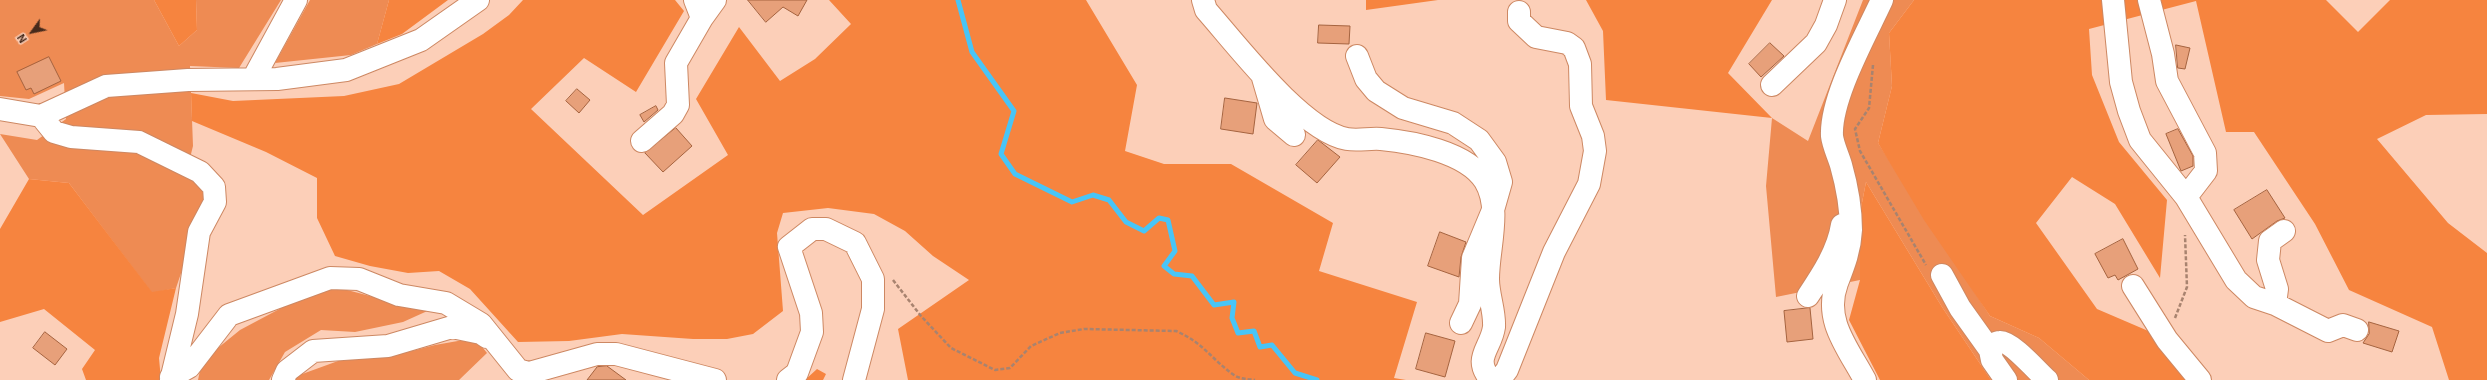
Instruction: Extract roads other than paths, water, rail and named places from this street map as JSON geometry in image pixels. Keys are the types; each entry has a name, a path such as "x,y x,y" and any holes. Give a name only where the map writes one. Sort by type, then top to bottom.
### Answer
{"street":[{"path":"254,79 296,0"},
{"path":"0,109 42,116 106,86 188,80 277,79 353,67 421,40 478,0"},
{"path":"642,141 673,114 678,105 676,63 698,9 715,0"},
{"path":"1203,0 1206,10 1288,102 1330,133 1348,139 1380,139 1423,146 1446,153 1468,165 1484,180 1492,196 1493,210 1488,279 1494,327 1483,356 1482,366 1490,380"},
{"path":"1772,85 1816,43 1826,25 1835,0"},
{"path":"1865,380 1834,326 1832,306 1836,284 1847,260 1851,231 1849,199 1845,180 1832,138 1832,123 1850,70 1882,0"},
{"path":"2113,0 2116,52 2121,82 2128,111 2140,140 2186,197 2236,280 2254,297 2275,304 2328,331 2343,325 2357,330"},
{"path":"2149,0 2163,54 2167,81 2205,153 2206,171 2186,197"},
{"path":"1499,380 1507,370 1554,252 1588,184 1594,151 1593,136 1581,106 1580,64 1574,48 1567,43 1536,37 1519,21 1519,12"},
{"path":"1357,56 1366,79 1376,91 1403,108 1453,123 1479,140 1495,162 1500,182 1493,210 1473,258 1470,304 1461,323"},
{"path":"1262,74 1275,118 1294,135"},
{"path":"42,116 54,132 71,138 139,142 200,172 214,187 215,202 199,232 187,314 171,378"},
{"path":"1808,296 1822,274 1842,228 1845,180"},
{"path":"788,380 797,373 812,332 811,313 789,247 812,229 826,229 855,243 873,279 873,309 854,380"},
{"path":"2275,304 2276,289 2268,260 2270,241 2284,231"},
{"path":"1942,275 1960,308 1990,350 1992,360 2006,380"},
{"path":"171,378 189,367 229,315 330,278 359,279 399,295 446,303 481,324 518,370 529,373 597,354 616,354 715,380"},
{"path":"2133,286 2167,340 2200,380"},
{"path":"283,380 287,371 313,351 388,346 452,327 482,333 497,344"},
{"path":"1990,350 1994,344 2000,342 2009,345 2047,380"}],"waterway":[{"path":"958,0 972,52 1014,111 1001,154 1015,174 1072,202 1093,195 1109,200 1126,222 1144,231 1159,218 1168,220 1175,251 1164,266 1174,274 1192,276 1214,305 1234,302 1232,318 1238,333 1254,331 1260,347 1272,345 1295,373 1317,380"}]}
